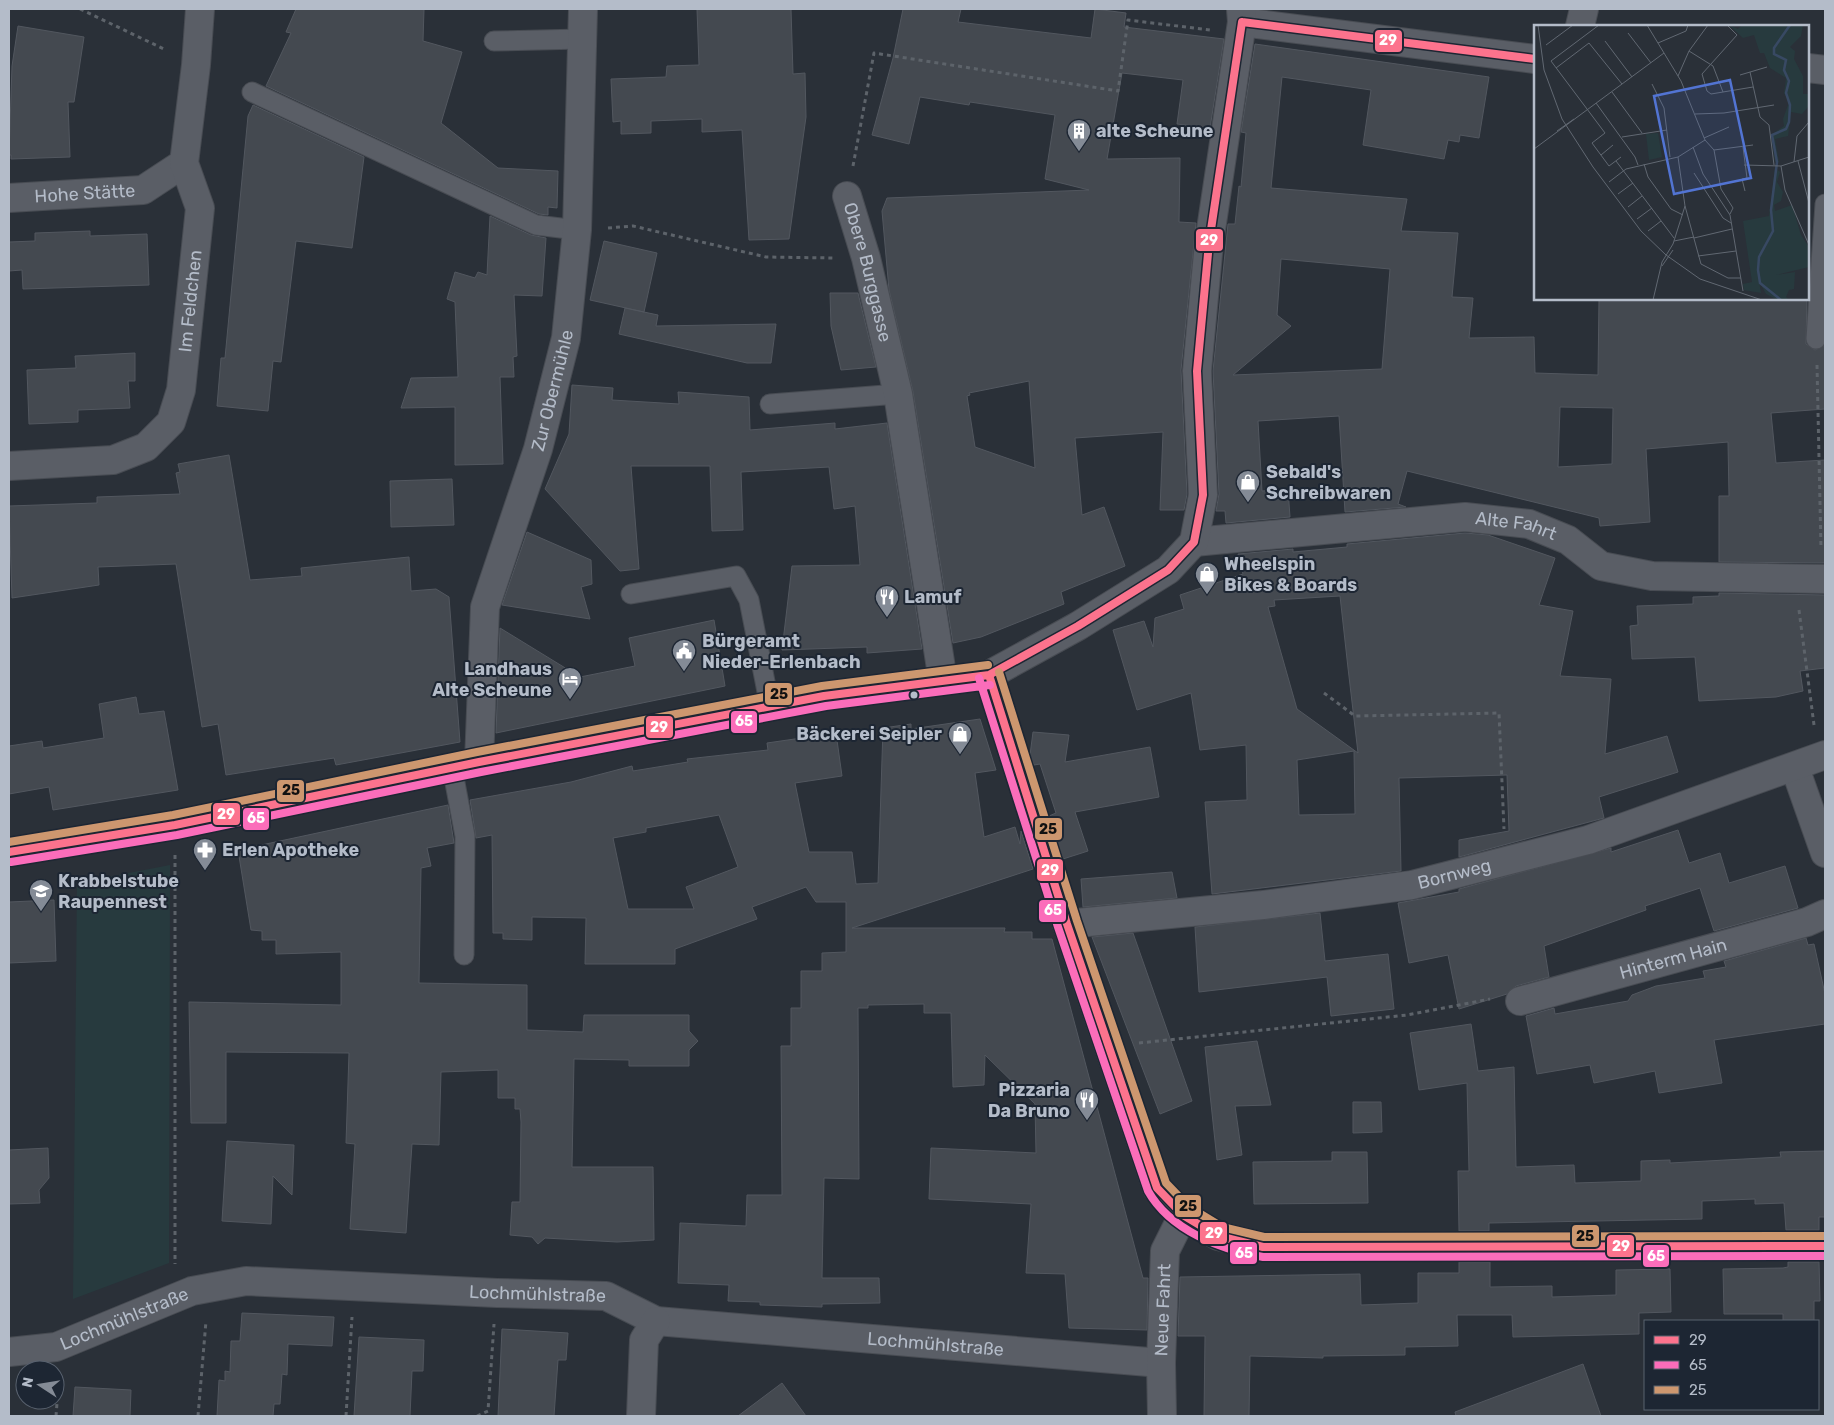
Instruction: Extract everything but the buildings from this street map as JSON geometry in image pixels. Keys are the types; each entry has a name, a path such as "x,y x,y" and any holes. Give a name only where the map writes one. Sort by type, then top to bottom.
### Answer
{"street":[{"name":"Im Feldchen","path":"9,466 113,460 146,446 171,422 181,390 200,208 184,163 196,65 200,9"},
{"name":"Zur Obermühle","path":"479,762 485,607 538,449 566,338 577,230 583,9"},
{"path":"1580,25 1584,9"},
{"path":"9,852 175,825 479,762 824,696 989,675 1078,626 1168,570 1194,542 1203,495 1198,361 1209,243 1241,22 1534,59"},
{"path":"1809,68 1825,70"},
{"name":"Hohe Stätte","path":"9,198 143,190 184,163"},
{"name":"Obere Burggasse","path":"847,196 866,258 898,394 943,681"},
{"name":"Alte Fahrt","path":"1194,542 1464,517 1529,524 1568,540 1601,566 1652,576 1794,580 1824,579"},
{"path":"989,675 1067,924 1157,1188 1184,1214 1218,1236 1263,1247 1825,1246"},
{"path":"1813,760 1825,853"},
{"name":"Bornweg","path":"1067,924 1264,906 1412,885 1505,863 1588,840 1813,760"},
{"name":"Hinterm Hain","path":"1520,1001 1808,922 1825,914"},
{"name":"Neue Fahrt","path":"1162,1416 1160,1363 1165,1251 1184,1214"},
{"name":"Lochmühlstraße","path":"9,1352 56,1348 184,1294 246,1281 497,1293 606,1296 656,1321 1160,1363"},
{"path":"641,1416 644,1340 656,1321"}],"lane":[{"path":"494,41 581,39"},
{"path":"252,92 536,225 577,230"},
{"path":"1816,339 1825,204"},
{"path":"770,404 898,394"},
{"path":"631,594 736,576 749,600 770,707"},
{"path":"452,768 465,836 464,955"}],"path":[{"name":"Obere Burggasse","path":"847,196 874,53 1118,91 1128,20 1241,22"},
{"path":"577,230 633,226 766,257 866,258"},
{"path":"1816,339 1824,579"},
{"path":"1794,580 1813,760"},
{"path":"1324,693 1355,716 1500,713 1505,863"},
{"path":"175,825 184,1294 206,1319 198,1416"},
{"path":"1108,1046 1407,1015 1504,997 1520,1001"},
{"path":"346,1416 355,1286"},
{"path":"477,1416 488,1411 497,1293"},
{"path":"56,1348 60,1366 56,1416"}],"green space":[{"path":"170,865 169,1263 73,1299 77,883"}],"transit line":[{"name":"29","path":"1242,22 1534,59"},
{"name":"29","path":"9,852 175,825 479,762 824,696 989,675 1078,626 1168,570 1194,542 1203,495 1197,371 1209,243 1242,22"},
{"name":"25","path":"9,842 173,815 477,752 822,686 988,665"},
{"name":"25","path":"999,672 1077,921 1166,1183 1189,1207 1222,1227 1264,1237 1825,1236"},
{"name":"29","path":"989,675 1067,924 1157,1188 1183,1215 1218,1236 1263,1247 1825,1246"},
{"name":"65","path":"979,678 1058,927 1148,1191 1169,1217 1183,1227 1214,1243 1247,1254 1263,1257 1825,1256"},
{"name":"65","path":"11,862 177,835 481,772 826,706 990,685"}],"place":[{"name":"alte Scheune","path":"1079,152"},
{"name":"Sebald's Schreibwaren","path":"1248,503"},
{"name":"Wheelspin Bikes & Boards","path":"1207,595"},
{"name":"Lamuf","path":"887,618"},
{"name":"Bürgeramt Nieder-Erlenbach","path":"684,672"},
{"name":"Landhaus Alte Scheune","path":"570,700"},
{"name":"Bäckerei Seipler","path":"960,755"},
{"name":"Erlen Apotheke","path":"205,871"},
{"name":"Krabbelstube Raupennest","path":"41,912"},
{"name":"Pizzaria Da Bruno","path":"1087,1121"}]}
